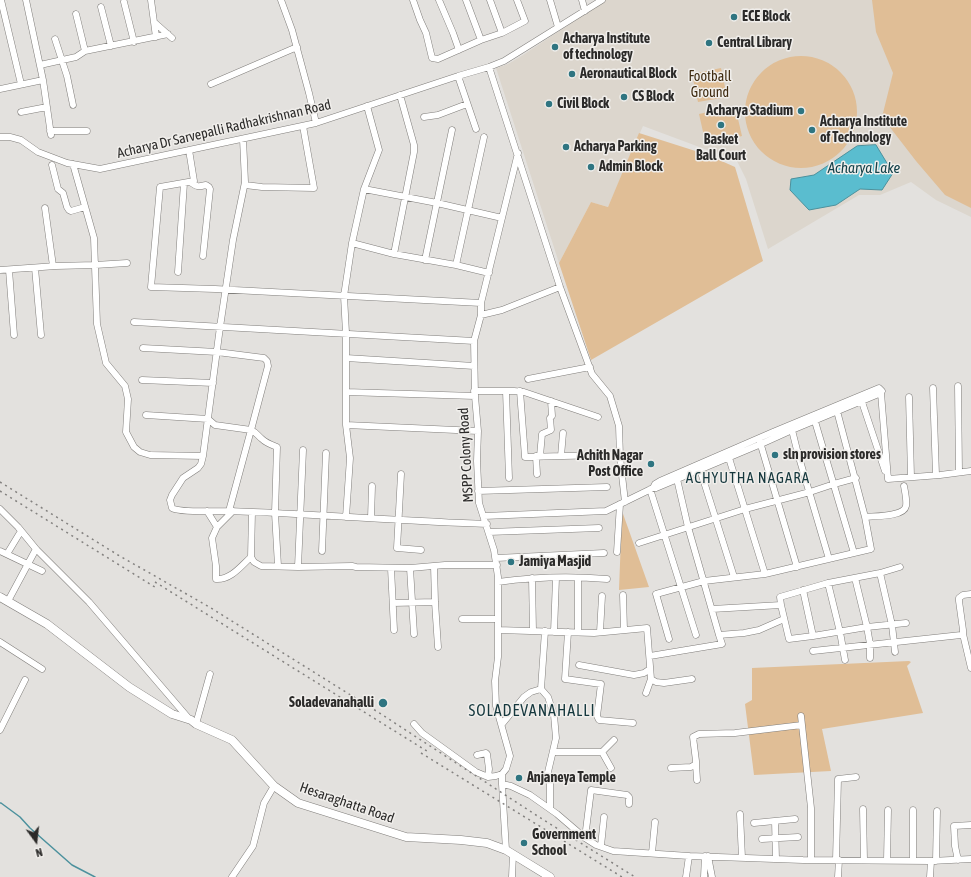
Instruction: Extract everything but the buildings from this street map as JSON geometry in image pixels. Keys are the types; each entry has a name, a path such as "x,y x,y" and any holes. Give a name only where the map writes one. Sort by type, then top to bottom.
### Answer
{"main road":[{"name":"Hesaraghatta Road","path":"0,597 47,624 128,687 172,714 232,740 274,786 298,803 406,837 487,843 510,852 550,877"}],"street":[{"path":"1,0 21,84"},
{"path":"26,0 43,80 51,133 87,130"},
{"path":"151,0 156,37"},
{"path":"281,0 297,47 316,123"},
{"path":"413,0 417,14 426,32 432,58 438,59 481,40 502,33 525,21 517,0"},
{"path":"439,0 453,33 458,50"},
{"path":"466,0 481,40"},
{"path":"490,0 502,33"},
{"path":"550,0 558,27"},
{"path":"582,0 585,11"},
{"name":"Acharya Dr Sarvepalli Radhakrishnan Road","path":"0,137 10,136 21,140 38,152 67,163 100,169 303,126 504,61 602,0"},
{"path":"124,2 134,42"},
{"path":"101,7 111,46"},
{"path":"76,14 85,51"},
{"path":"40,65 76,57 85,51 156,37 170,36 154,22"},
{"path":"55,39 67,76 73,105"},
{"path":"211,84 297,47"},
{"path":"489,66 560,287 592,374 610,396 619,426 622,503 617,552"},
{"path":"458,76 476,129"},
{"path":"0,89 43,80"},
{"path":"394,254 414,152 414,145 400,95"},
{"path":"424,117 467,104"},
{"path":"346,517 350,458 346,425 346,333 344,296 352,243 364,189 379,150 368,106"},
{"path":"20,112 47,107"},
{"path":"245,185 262,187 314,188 303,126"},
{"path":"425,260 452,130"},
{"path":"456,265 484,137"},
{"path":"243,139 245,185 233,240 203,456 201,464 198,468 184,478 172,496 170,500 172,508 174,510 181,511 275,512 301,515 487,524"},
{"path":"189,150 194,181 160,187 151,287 481,303"},
{"name":"MSPP Colony Road","path":"512,877 502,784 502,774 506,769 510,756 496,706 495,681 498,657 497,565 487,524 479,503 477,461 478,431 475,394 474,340 481,315 481,303 518,153"},
{"path":"73,164 94,238 97,324 106,363 125,386 128,399 126,432 134,447 140,452 150,455 203,456"},
{"path":"52,165 58,189 63,193 69,210 71,211 85,207"},
{"path":"187,182 201,187 206,185 209,186 210,189 203,256"},
{"path":"178,272 187,182"},
{"path":"364,189 405,196 502,218"},
{"path":"45,208 53,266"},
{"path":"352,243 394,254 456,265 489,273"},
{"path":"0,270 127,263"},
{"path":"35,268 41,335"},
{"path":"9,270 14,335"},
{"path":"481,315 502,310 560,287"},
{"path":"134,322 474,340"},
{"path":"143,348 217,352 264,358 267,361 268,366 231,511 217,527 212,538 216,566 216,579 219,580 232,575 251,556"},
{"path":"346,358 474,366"},
{"path":"528,379 590,367"},
{"path":"142,380 213,383"},
{"path":"958,386 959,472"},
{"path":"933,388 936,475"},
{"path":"506,391 509,478"},
{"path":"346,392 475,394 520,391 598,417"},
{"path":"520,391 525,457 602,455"},
{"path":"651,488 656,488 677,479 700,467 860,398 881,394 888,479"},
{"path":"909,397 911,477"},
{"path":"484,516 606,511 651,488 654,484 729,458 760,441 792,430 814,418 837,411 860,398"},
{"path":"860,398 888,479"},
{"path":"537,474 538,456 542,434 551,430 551,401"},
{"path":"669,639 656,594 704,581 765,574 871,549 856,478 837,411"},
{"path":"146,415 208,419 215,425 251,430 258,434 267,443 277,447 275,512 278,566"},
{"path":"814,418 854,552"},
{"path":"346,425 478,431"},
{"path":"792,430 829,559"},
{"path":"561,456 563,433"},
{"path":"760,441 797,567"},
{"path":"298,567 303,450"},
{"path":"322,550 326,453"},
{"path":"729,458 765,574"},
{"path":"700,467 734,577"},
{"path":"888,479 971,471"},
{"path":"401,474 397,548 421,550"},
{"path":"639,543 745,509 856,478"},
{"path":"650,656 722,644 688,527 677,479"},
{"path":"371,518 372,486"},
{"path":"865,517 898,514 904,510 906,506 904,486"},
{"path":"478,491 607,487"},
{"path":"651,488 680,587 696,635"},
{"path":"0,509 36,549 89,602 193,722 210,674"},
{"path":"207,511 217,527"},
{"path":"252,512 251,556 254,562 261,566 352,566 356,568 410,568 497,565"},
{"path":"489,532 599,528"},
{"path":"7,554 21,531"},
{"path":"8,602 36,549"},
{"path":"0,551 42,571"},
{"path":"496,558 604,553"},
{"path":"434,566 438,647"},
{"path":"900,567 828,583 780,597 789,639 906,623"},
{"path":"391,568 394,630"},
{"path":"410,568 414,634"},
{"path":"880,572 892,625 895,652"},
{"path":"498,582 532,578 607,579"},
{"path":"532,578 533,631"},
{"path":"554,632 556,578"},
{"path":"578,578 578,632"},
{"path":"855,578 868,627 870,658"},
{"path":"828,583 840,632 844,660"},
{"path":"803,590 813,636"},
{"path":"971,594 963,595 958,601 963,634 971,668"},
{"path":"623,595 624,630"},
{"path":"600,632 602,596"},
{"path":"393,603 435,602"},
{"path":"712,609 781,605"},
{"path":"462,619 498,619"},
{"path":"719,635 759,630 784,619"},
{"path":"498,630 600,632 648,628 651,679 646,693"},
{"path":"545,632 541,689 548,697 554,715 556,738 548,772 550,781 550,808"},
{"path":"568,632 565,679 601,684 597,718 599,720 633,722"},
{"path":"814,651 963,634"},
{"path":"0,642 42,669"},
{"path":"579,665 634,675 650,670"},
{"path":"651,679 656,682 664,683 692,679"},
{"path":"0,730 25,680"},
{"path":"502,724 524,697 531,692 541,689"},
{"path":"801,716 811,808 810,860"},
{"path":"414,724 422,733 476,772 488,777 502,774"},
{"path":"697,780 693,737 699,734 735,733 802,725"},
{"path":"553,752 602,752 614,740"},
{"path":"602,752 611,768"},
{"path":"477,755 487,754 489,769 488,777"},
{"path":"671,768 691,767 696,764"},
{"path":"838,877 838,779 856,777"},
{"path":"502,784 530,794 550,808 584,838 596,845 613,850 689,856 810,860 934,861 971,859"},
{"path":"232,877 253,846 264,803 274,786"},
{"path":"584,838 591,790 627,795 629,797 629,804"},
{"path":"863,809 864,860"},
{"path":"887,860 888,810"},
{"path":"913,810 913,861"},
{"path":"930,877 934,861 937,811"},
{"path":"740,814 742,858"},
{"path":"601,846 604,817"},
{"path":"754,823 795,819"},
{"path":"775,821 776,859"},
{"path":"652,853 655,822"},
{"path":"958,860 955,846 954,826 971,825"},
{"path":"762,839 798,837"},
{"path":"686,877 689,856"},
{"path":"704,877 707,856"},
{"path":"707,856 712,877"}],"shaded area":[{"name":"Acharya Institute of Technology","path":"606,0 971,0 971,217 936,200 911,182 880,195 859,195 768,249 746,179 737,161 643,126 608,207 591,202 559,263 496,68 508,64 523,55"}],"green space":[{"path":"872,0 971,0 971,208 945,195 882,117 893,73 876,32"},
{"name":"Acharya Stadium","path":"801,56 822,60 841,72 853,91 857,112 853,133 841,152 822,164 801,168 780,164 761,152 749,133 745,112 749,91 761,72 780,60"},
{"name":"Football Ground","path":"721,68 727,97 698,102 692,74"},
{"name":"Basket Ball Court","path":"735,106 742,136 706,145 699,114"},
{"path":"639,133 708,155 735,167 763,261 591,360 559,263 591,202 608,207"},
{"path":"622,511 649,587 619,590"},
{"path":"911,662 907,666 923,713 822,729 831,771 754,775 745,704 752,700 752,668"}],"water":[{"name":"Acharya Lake","path":"876,145 893,173 882,190 860,189 836,205 809,210 790,190 791,179 814,175 857,146"}],"waterway":[{"path":"0,803 20,817 30,828 72,865 95,877"}],"railway":[{"path":"0,482 118,555 211,608 381,714 539,817 635,877"},
{"path":"0,491 158,589"},
{"path":"155,582 430,753"},
{"path":"421,753 622,877"}],"place":[{"name":"ECE Block","path":"734,17"},
{"name":"Central Library","path":"709,43"},
{"name":"Acharya Institute of technology","path":"555,47"},
{"name":"Aeronautical Block","path":"572,74"},
{"name":"CS Block","path":"624,97"},
{"name":"Civil Block","path":"549,104"},
{"name":"Acharya Stadium","path":"801,111"},
{"name":"Basket Ball Court","path":"721,125"},
{"name":"Acharya Institute of Technology","path":"812,130"},
{"name":"Acharya Parking","path":"566,147"},
{"name":"Admin Block","path":"591,167"},
{"name":"sln provision stores","path":"775,455"},
{"name":"Achith Nagar Post Office","path":"651,464"},
{"name":"Jamiya Masjid","path":"511,562"},
{"name":"Soladevanahalli","path":"383,703"},
{"name":"Anjaneya Temple","path":"519,778"},
{"name":"Government School","path":"524,843"}],"district":[{"name":"ACHYUTHA NAGARA","path":"748,478"},
{"name":"SOLADEVANAHALLI","path":"532,711"}]}
